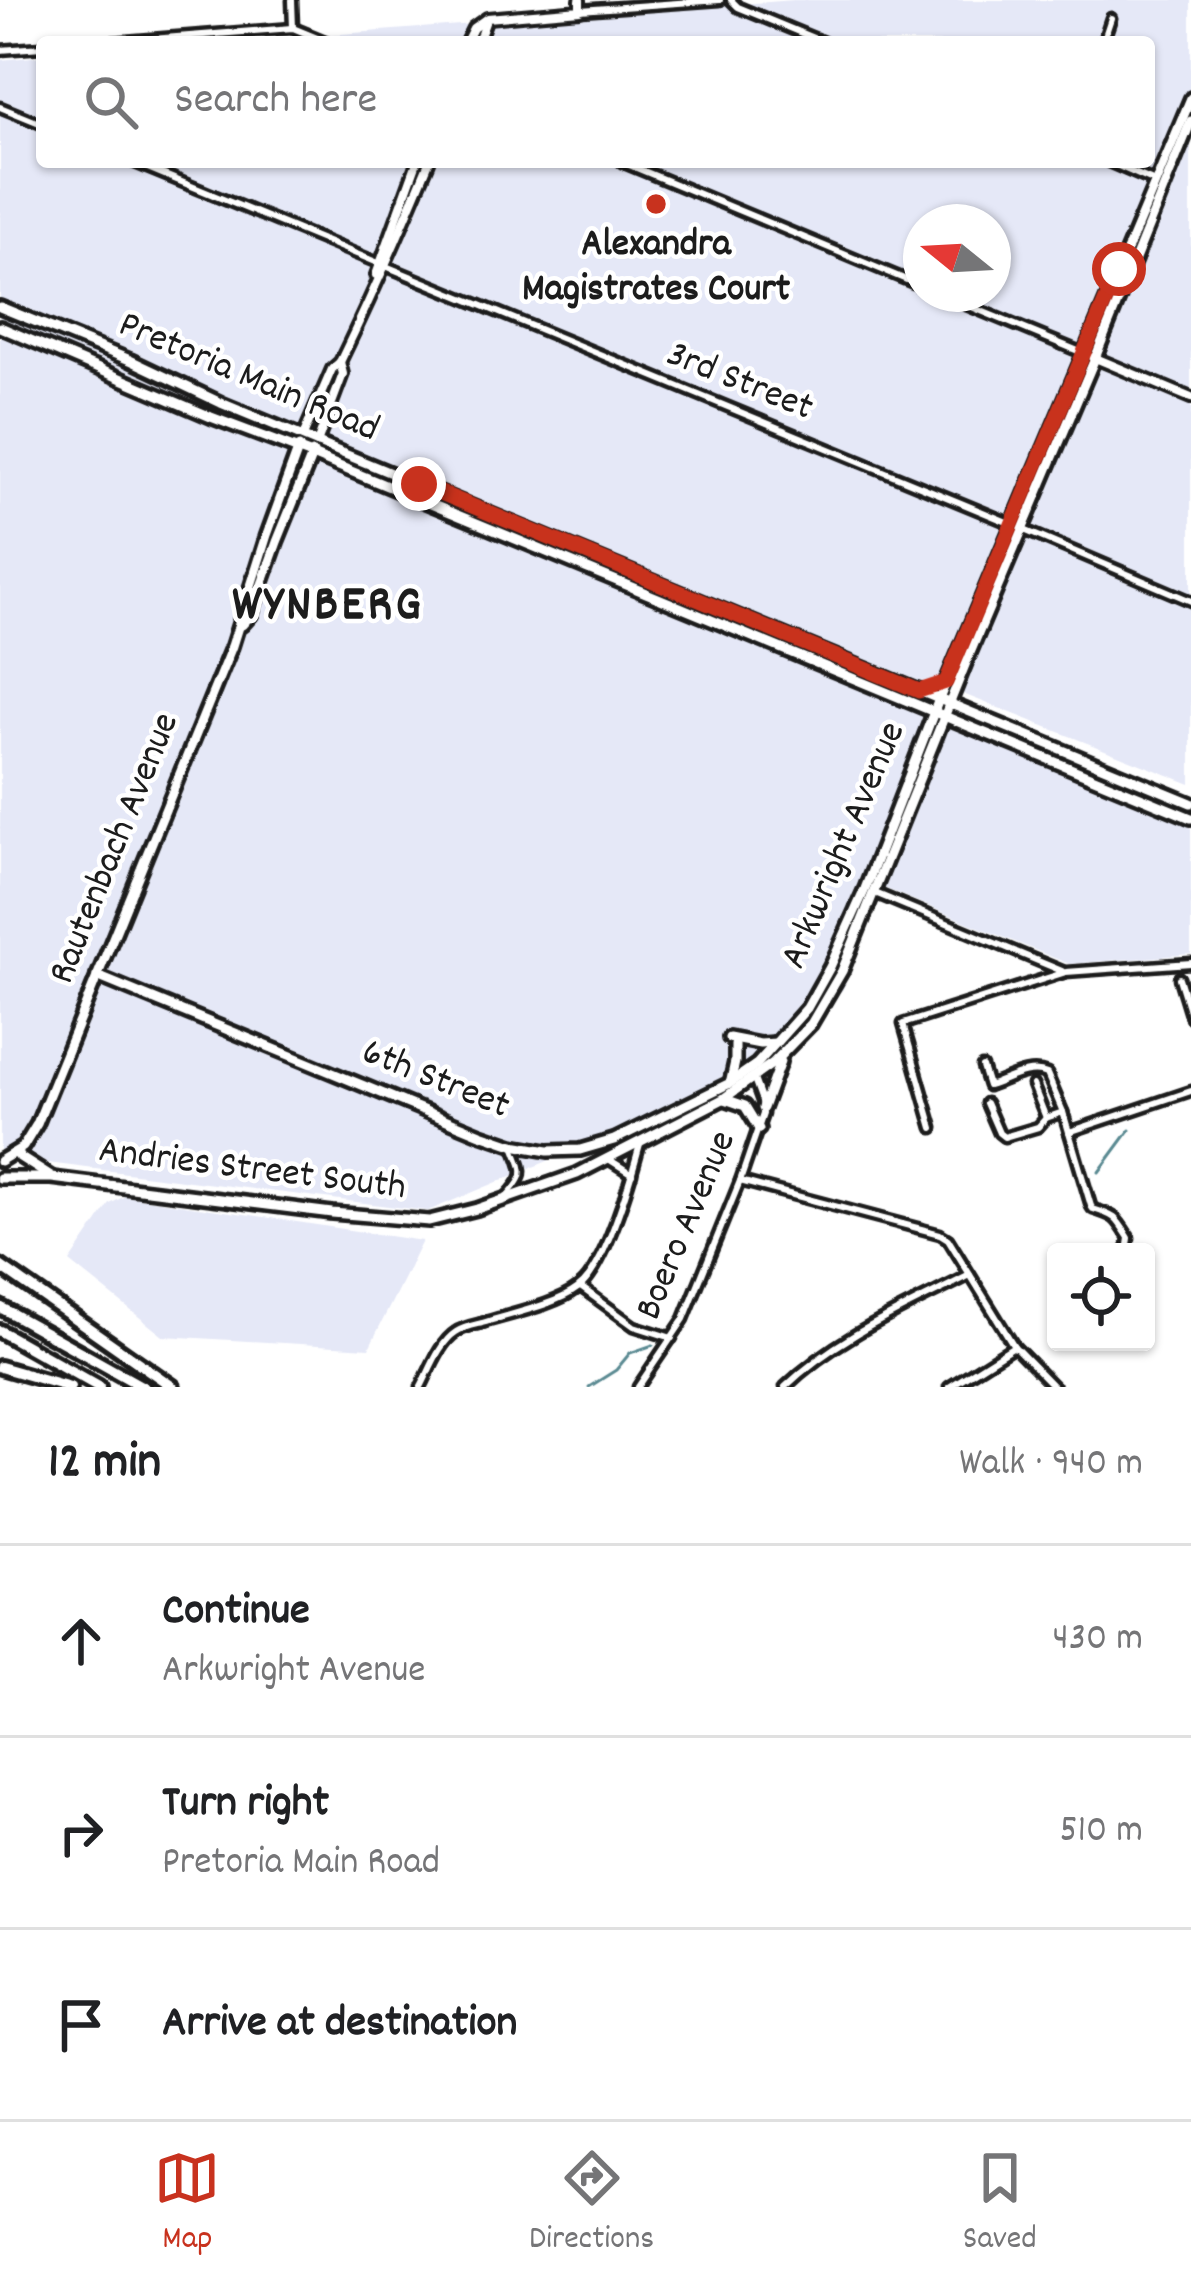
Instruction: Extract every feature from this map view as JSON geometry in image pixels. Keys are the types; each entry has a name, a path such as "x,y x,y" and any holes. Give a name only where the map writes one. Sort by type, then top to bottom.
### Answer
{"highway":[{"path":"0,1266 173,1387"},
{"path":"0,1307 143,1387"},
{"path":"0,1331 99,1387"},
{"path":"0,1367 70,1387"}],"main road":[{"name":"Arkwright Avenue","path":"752,1074 782,1047 818,991 869,891 944,701 1095,358 1191,98"},
{"name":"Arkwright Avenue","path":"944,701 946,682 1019,527 1084,353 1191,121"},
{"name":"Pretoria Main Road","path":"0,307 1191,803"},
{"name":"Pretoria Main Road","path":"0,327 1191,818"},
{"path":"268,550 303,436"},
{"path":"268,550 317,442"},
{"name":"Rautenbach Avenue","path":"15,1154 37,1124 238,630 251,614 268,550"},
{"path":"919,691 946,682"},
{"path":"914,705 927,730"},
{"name":"Arkwright Avenue","path":"869,891 927,730 939,716"},
{"name":"6th Street","path":"97,976 481,1134 548,1151 596,1147 752,1074"},
{"path":"730,1083 735,1062 732,1041 782,1047 763,1108"},
{"name":"Andries Street South","path":"0,1178 52,1178 412,1221 443,1219 556,1182 640,1144 723,1099 752,1074"},
{"path":"723,1099 745,1106 759,1129"},
{"path":"0,1162 15,1154 52,1178"}],"street":[{"path":"292,0 293,28"},
{"path":"469,36 487,18 580,5 720,0"},
{"path":"731,0 808,36"},
{"path":"480,36 487,18"},
{"path":"1105,36 1111,19"},
{"path":"190,36 293,28 312,36"},
{"path":"0,50 36,47"},
{"path":"0,107 36,122"},
{"name":"3rd Street","path":"148,168 1191,601"},
{"path":"382,265 415,168"},
{"path":"303,436 426,168"},
{"path":"636,168 903,279"},
{"path":"1123,168 1159,183"},
{"path":"984,312 1191,398"},
{"path":"317,442 343,374 340,362"},
{"path":"869,891 1066,972"},
{"path":"933,1129 903,1024 1066,972 1191,963"},
{"path":"1179,978 1191,1017"},
{"path":"982,1067 988,1086 1028,1072 1047,1073 1090,1206 1116,1218 1128,1243"},
{"name":"Boero Avenue","path":"638,1387 694,1296 759,1129 763,1108 752,1074"},
{"path":"1033,1085 1046,1118"},
{"path":"1069,1132 1191,1091"},
{"path":"986,1103 1004,1137 1038,1127 1046,1118 1063,1112"},
{"path":"422,1387 454,1333 581,1287 596,1266 640,1144"},
{"path":"502,1201 524,1172 513,1145"},
{"path":"608,1159 632,1174"},
{"path":"740,1181 935,1231 948,1239 1014,1346 1054,1387"},
{"path":"785,1387 844,1340 970,1275"},
{"path":"581,1287 634,1326 672,1338"},
{"path":"949,1387 1014,1346"}],"shaded area":[{"path":"794,0 1191,0 1191,784 963,694 949,726 1191,821 1191,954 1069,964 884,888 843,989 763,1071 428,1211 0,1157 0,60 36,57 36,168 1155,168 1155,36 314,36"},
{"path":"125,1196 422,1241 369,1348 163,1336 70,1262 110,1204"}],"waterway":[{"path":"1099,1172 1130,1130"},
{"path":"589,1387 616,1370 630,1353 653,1345"}],"place":[{"name":"Alexandra Magistrates Court","path":"656,204"}],"district":[{"name":"WYNBERG","path":"328,608"}],"route":[{"path":"419,484 919,691 932,688 946,682 1119,269"}]}
